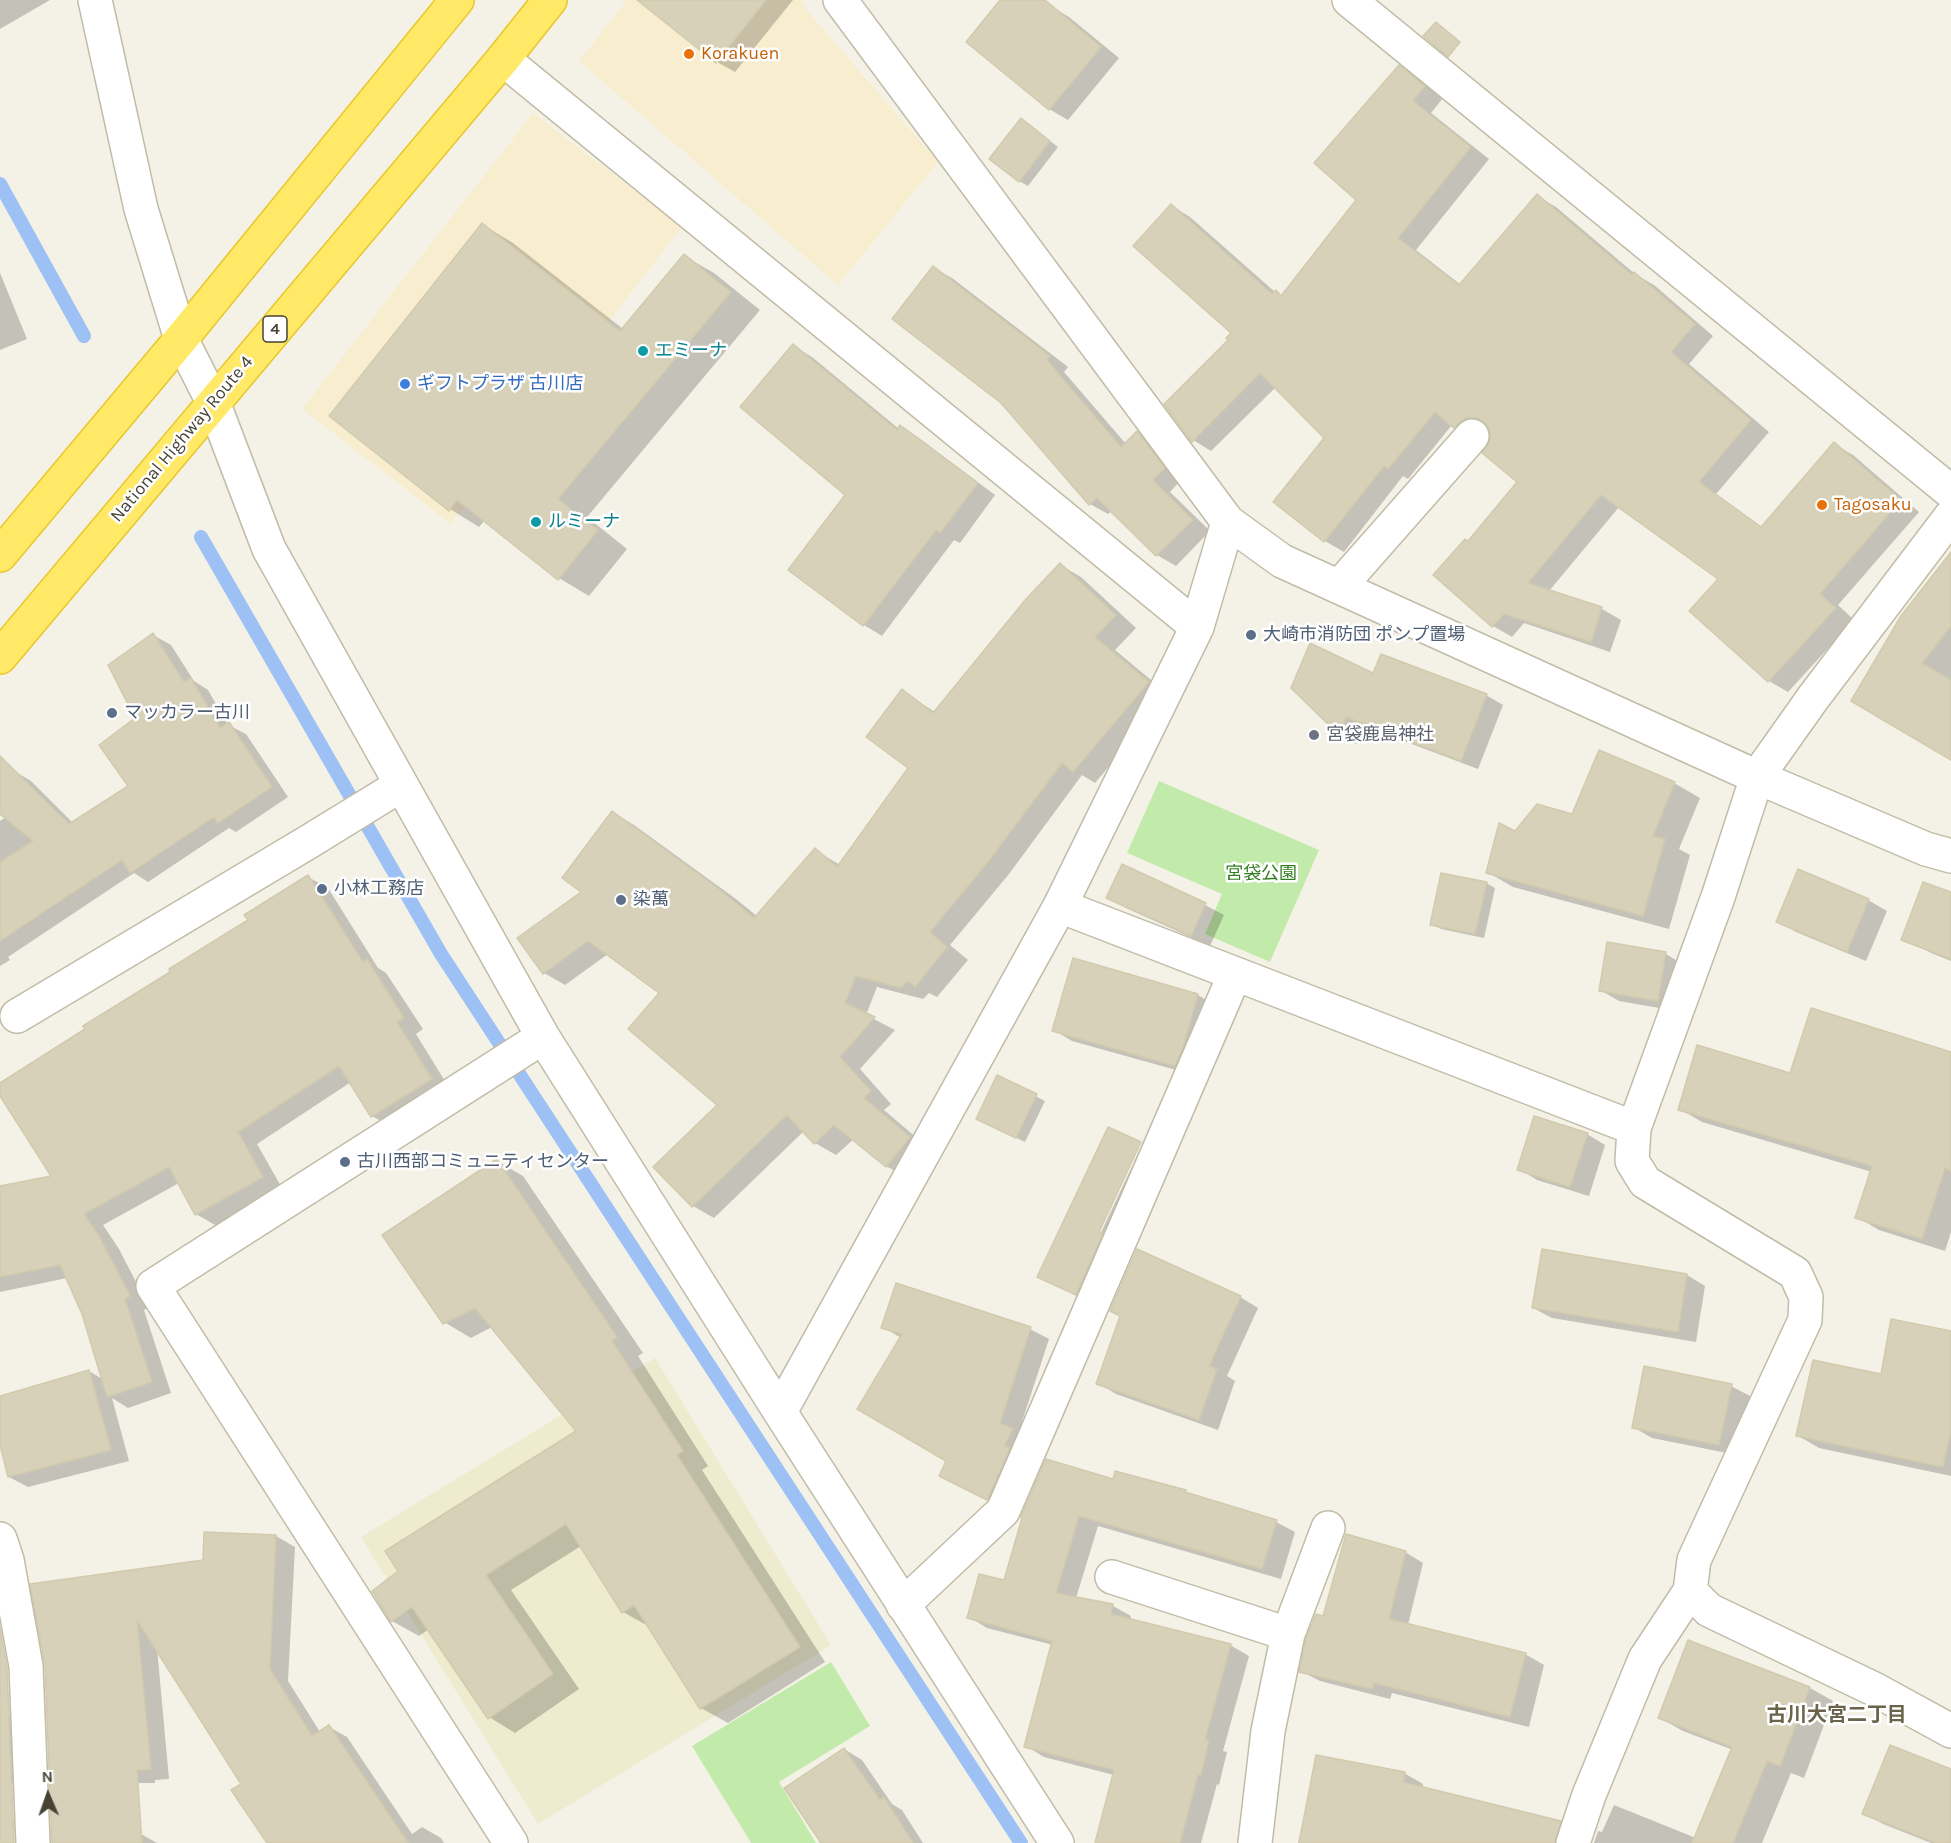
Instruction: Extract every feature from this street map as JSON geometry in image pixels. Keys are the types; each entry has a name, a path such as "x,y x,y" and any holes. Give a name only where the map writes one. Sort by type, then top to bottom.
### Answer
{"highway":[{"path":"0,555 181,339 457,0"},
{"name":"National Highway Route 4","path":"0,657 503,59 550,0"}],"street":[{"path":"95,0 141,209 181,339 213,402 268,549 389,792 533,1044 780,1412 1057,1843"},
{"path":"840,0 1228,522 1282,561 1757,777 1926,849 1951,856"},
{"path":"1349,0 1951,492"},
{"path":"503,59 1197,627"},
{"path":"1339,587 1472,436"},
{"path":"1573,1843 1588,1795 1645,1659 1690,1591 1694,1560 1805,1320 1806,1297 1795,1273 1645,1182 1632,1161 1634,1128 1718,897 1757,777 1813,698 1951,516"},
{"path":"780,1412 1060,906 1197,627 1228,522"},
{"path":"17,1016 310,842 389,792"},
{"path":"1060,906 1634,1128"},
{"path":"903,1605 1003,1511 1235,974"},
{"path":"512,1843 153,1286 533,1044"},
{"path":"1255,1843 1268,1731 1288,1634 1328,1528"},
{"path":"0,1539 7,1560 26,1666 33,1843"},
{"path":"1112,1577 1288,1634"},
{"path":"1690,1591 1709,1610 1876,1690 1951,1731"}],"shaded area":[{"path":"627,0 801,0 805,8 938,162 838,285 579,61"},
{"path":"533,113 682,227 451,524 302,409"},
{"path":"655,1358 831,1645 538,1824 361,1537"}],"green space":[{"name":"宮袋公園","path":"1159,781 1319,850 1270,962 1205,934 1222,894 1127,853"},
{"path":"831,1662 870,1726 779,1782 816,1843 751,1843 692,1746"}],"building":[{"path":"637,0 766,0 716,63"},
{"path":"1000,0 1045,0 1101,47 1049,110 966,42"},
{"path":"1436,22 1460,42 1448,57 1423,36"},
{"path":"1399,65 1425,86 1413,101 1471,147 1398,238 1459,285 1537,194 1632,275 1634,272 1695,324 1671,352 1751,420 1699,482 1761,527 1834,442 1901,500 1820,594 1836,608 1768,682 1689,611 1718,579 1601,495 1528,583 1602,607 1591,642 1504,614 1492,627 1433,575 1465,539 1468,541 1517,482 1482,453 1490,440 1490,431 1485,422 1476,418 1465,418 1454,428 1435,412 1388,469 1384,466 1324,542 1273,502 1324,438 1260,373 1192,442 1164,404 1228,340 1226,338 1231,333 1133,246 1171,204 1272,294 1276,290 1281,296 1356,200 1314,163"},
{"path":"1021,118 1050,141 1019,182 989,159"},
{"path":"482,223 620,331 684,254 731,292 558,499 598,530 558,580 457,500 449,511 329,416"},
{"path":"933,266 1050,356 1047,360 1121,447 1137,431 1165,468 1153,480 1193,520 1156,556 1097,498 1089,505 1001,403 892,319"},
{"path":"793,344 897,430 900,425 978,483 940,533 936,530 863,626 788,570 845,495 740,407"},
{"path":"1951,552 1951,626 1922,663 1951,680 1951,760 1851,701 1901,616"},
{"path":"1060,563 1116,615 1095,637 1149,682 1073,772 1062,763 988,862 930,932 947,947 915,987 908,981 901,988 856,976 845,1003 875,1017 840,1057 871,1091 864,1098 910,1137 886,1167 834,1125 814,1144 787,1115 692,1207 653,1167 717,1105 628,1029 659,993 588,941 543,974 517,938 581,892 562,878 612,811 714,885 754,918 815,848 837,867 908,768 866,737 902,689 933,713 1026,599"},
{"path":"153,633 184,682 191,678 220,728 229,722 272,787 218,823 214,817 130,873 122,860 0,941 0,862 33,841 0,814 0,756 69,824 128,786 99,745 135,718 108,665"},
{"path":"1310,643 1373,673 1381,654 1487,694 1461,761 1346,717 1339,735 1291,688"},
{"path":"1599,750 1675,782 1653,836 1665,839 1643,916 1486,873 1499,823 1515,831 1537,804 1572,814"},
{"path":"1122,864 1206,903 1191,936 1106,898"},
{"path":"1798,869 1869,899 1847,952 1776,922"},
{"path":"1441,873 1487,882 1475,934 1430,925"},
{"path":"308,875 363,962 367,959 404,1018 397,1022 432,1079 371,1117 339,1066 238,1132 263,1177 195,1215 169,1167 84,1214 99,1236 130,1296 125,1299 152,1382 107,1397 82,1314 60,1265 0,1277 0,1186 51,1176 0,1096 0,1083 85,1029 83,1026 170,972 169,969 248,920 244,915"},
{"path":"1923,882 1951,892 1951,959 1901,940"},
{"path":"1607,942 1666,952 1658,1001 1599,991"},
{"path":"1073,958 1198,994 1183,1047 1175,1066 1052,1031"},
{"path":"1811,1008 1951,1052 1951,1171 1945,1168 1922,1239 1855,1218 1872,1166 1678,1110 1697,1045 1790,1073"},
{"path":"997,1075 1037,1094 1016,1138 976,1119"},
{"path":"1534,1116 1588,1133 1570,1187 1517,1170"},
{"path":"1108,1127 1141,1142 1099,1232 1103,1233 1076,1295 1037,1277"},
{"path":"497,1159 617,1337 612,1341 683,1451 677,1455 800,1647 700,1709 634,1605 622,1613 566,1524 486,1575 553,1674 488,1719 412,1607 391,1622 372,1591 398,1571 385,1551 576,1431 475,1308 443,1324 382,1235"},
{"path":"1137,1249 1241,1296 1209,1366 1217,1369 1199,1420 1096,1384 1120,1316 1110,1311"},
{"path":"1542,1249 1687,1274 1678,1332 1532,1308"},
{"path":"896,1283 1031,1327 1000,1423 1013,1429 1004,1446 1010,1448 987,1500 939,1476 946,1461 857,1409 902,1334 881,1328"},
{"path":"1891,1319 1951,1331 1951,1430 1943,1467 1796,1436 1813,1360 1881,1374"},
{"path":"1644,1366 1732,1384 1719,1445 1632,1428"},
{"path":"89,1370 111,1450 8,1477 0,1445 0,1396"},
{"path":"1046,1459 1113,1479 1115,1471 1186,1490 1185,1492 1277,1520 1262,1569 1079,1516 1056,1593 1113,1604 1111,1614 1231,1644 1205,1740 1209,1740 1201,1775 1198,1775 1180,1843 1095,1843 1114,1770 1024,1747 1052,1641 967,1618 979,1574 1004,1580 1021,1517"},
{"path":"204,1532 276,1535 270,1669 312,1736 329,1725 408,1843 267,1843 231,1790 241,1784 137,1620 151,1769 137,1770 142,1843 52,1843 45,1665 30,1584 203,1560"},
{"path":"1346,1534 1406,1551 1389,1619 1526,1653 1510,1717 1374,1683 1372,1689 1299,1672 1306,1639 1316,1614 1323,1616"},
{"path":"0,1627 7,1668 14,1843 0,1843"},
{"path":"1688,1640 1810,1687 1780,1766 1767,1761 1733,1843 1692,1843 1732,1747 1658,1718"},
{"path":"1890,1745 1951,1769 1951,1843 1936,1843 1862,1814"},
{"path":"844,1748 880,1800 884,1797 913,1843 821,1843 784,1788"},
{"path":"1316,1755 1405,1772 1403,1782 1561,1821 1555,1843 1299,1843"}],"waterway":[{"path":"0,184 84,336"},
{"path":"201,537 441,954 1021,1843"}],"place":[{"name":"Korakuen","path":"689,54"},
{"name":"エミーナ","path":"643,351"},
{"name":"ギフトプラザ 古川店","path":"405,384"},
{"name":"Tagosaku","path":"1822,505"},
{"name":"ルミーナ","path":"536,522"},
{"name":"大崎市消防団 ポンプ置場","path":"1251,635"},
{"name":"マッカラー古川","path":"112,713"},
{"name":"宮袋鹿島神社","path":"1314,735"},
{"name":"小林工務店","path":"322,889"},
{"name":"染萬","path":"621,900"},
{"name":"古川西部コミュニティセンター","path":"345,1162"}],"district":[{"name":"古川大宮二丁目","path":"1837,1715"}]}
